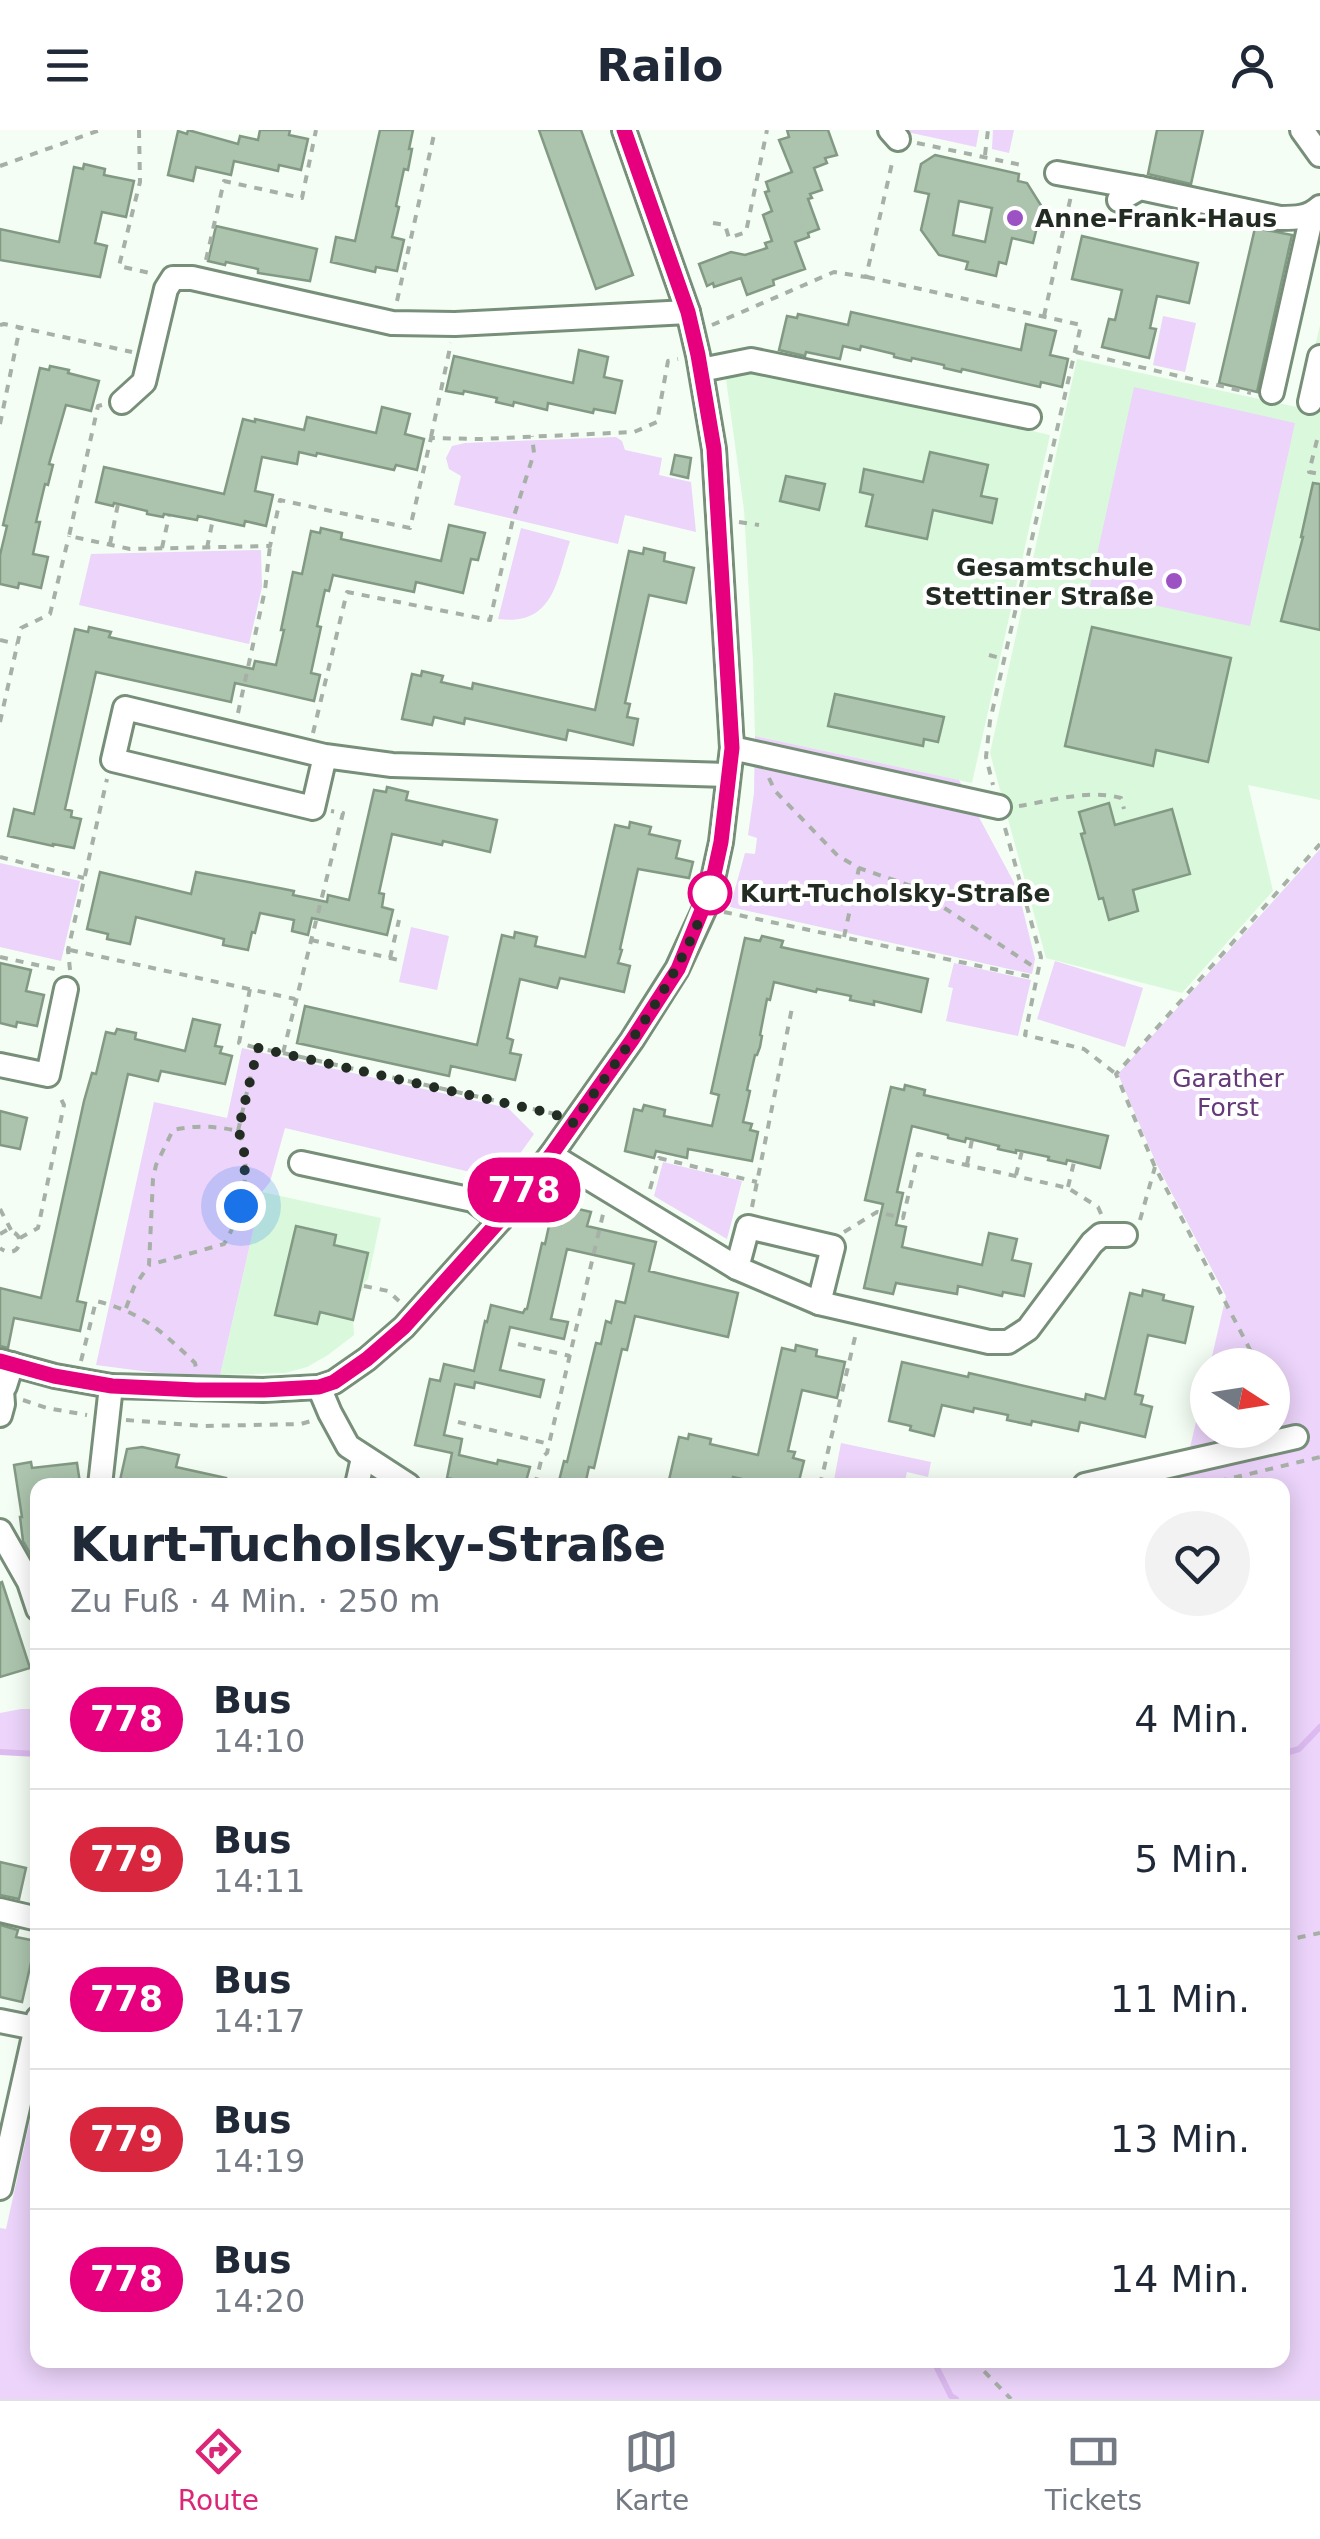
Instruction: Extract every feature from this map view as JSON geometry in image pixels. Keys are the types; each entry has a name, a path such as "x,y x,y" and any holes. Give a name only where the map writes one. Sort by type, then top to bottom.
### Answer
{"street":[{"path":"0,1416 6,1362 112,1386 264,1390 319,1387 334,1382 367,1359 414,1316 500,1220 551,1155 678,969 705,908 721,842 732,748 714,449 688,312 624,130"},
{"path":"1302,130 1320,156"},
{"path":"1066,175 1280,218 1298,218 1316,211"},
{"path":"1119,200 1140,188"},
{"path":"1268,394 1316,211"},
{"path":"122,402 144,382 166,290 174,278 202,280 392,323 455,324 688,312"},
{"path":"1310,402 1320,357"},
{"path":"700,362 751,360 1029,417"},
{"path":"317,754 313,808 113,760 126,708 317,754 392,766 728,774"},
{"path":"732,748 999,807"},
{"path":"0,1065 48,1076 68,981"},
{"path":"551,1155 737,1268 819,1303 989,1342 1008,1342 1028,1329 1092,1243 1101,1235 1118,1234"},
{"path":"301,1162 472,1200 500,1220"},
{"path":"737,1268 748,1227 833,1247 819,1303"},
{"path":"101,1478 112,1386"},
{"path":"319,1387 348,1446 396,1478"},
{"path":"1117,1478 1296,1437"},
{"path":"359,1478 363,1458"},
{"path":"0,1531 30,1585"},
{"path":"0,1910 30,1916"},
{"path":"0,2020 30,2022"},
{"path":"0,2188 30,2050"}],"path":[{"path":"0,166 100,130"},
{"path":"139,130 140,182 119,266 174,278"},
{"path":"202,280 224,180 302,198 316,130"},
{"path":"392,323 435,130"},
{"path":"713,223 725,225 730,238 746,232 768,130"},
{"path":"985,157 988,130"},
{"path":"866,277 894,135 1026,166"},
{"path":"1044,316 1066,175"},
{"path":"709,326 834,272 1081,325 990,721 986,758 1041,958 1025,1035 1084,1049 1116,1074 1155,1167 1249,1348"},
{"path":"233,734 265,590 280,500 410,528 455,324"},
{"path":"0,325 151,357"},
{"path":"0,424 20,328"},
{"path":"1076,352 1268,394"},
{"path":"431,438 634,432 657,422 668,361 700,362"},
{"path":"0,722 21,628 50,614 98,406 122,402"},
{"path":"317,754 347,592 490,620 513,519 534,453 532,436"},
{"path":"1317,440 1309,472 1320,474"},
{"path":"110,545 118,504"},
{"path":"162,548 168,516"},
{"path":"207,548 213,519"},
{"path":"68,536 130,549 270,546"},
{"path":"0,640 17,644"},
{"path":"988,655 1000,658"},
{"path":"764,753 775,791 838,856 859,868 911,886 1038,970"},
{"path":"0,957 68,981 68,950 113,760"},
{"path":"999,807 1112,796 1121,798 1124,809"},
{"path":"283,1053 343,814 313,808"},
{"path":"1116,1074 1320,844"},
{"path":"0,856 84,878"},
{"path":"844,938 859,868"},
{"path":"705,908 1036,978"},
{"path":"390,958 399,920"},
{"path":"311,940 404,961"},
{"path":"68,950 295,999"},
{"path":"250,990 238,1043 554,1114 573,1123"},
{"path":"748,1227 792,1008"},
{"path":"149,1265 224,1244 235,1227 245,1181 238,1131 258,1048"},
{"path":"20,1238 38,1228 64,1105 48,1076"},
{"path":"126,1308 149,1265 153,1179 173,1130 192,1126 238,1131"},
{"path":"966,1165 972,1140"},
{"path":"1016,1176 1022,1151"},
{"path":"833,1247 836,1238 877,1212 903,1218 918,1154 1068,1188 1098,1207 1118,1234 1136,1228 1155,1167"},
{"path":"643,1212 658,1158 757,1182"},
{"path":"1068,1188 1074,1162"},
{"path":"537,1478 542,1456 547,1453 609,1189"},
{"path":"0,1208 11,1230 20,1238 15,1251 0,1248"},
{"path":"0,1234 11,1230"},
{"path":"364,1286 388,1290 414,1316"},
{"path":"77,1380 96,1301 126,1308 172,1341 194,1363 198,1374 196,1390"},
{"path":"822,1478 861,1314"},
{"path":"518,1344 570,1356"},
{"path":"1,1390 8,1396 47,1408 106,1418 240,1427 301,1424 330,1414"},
{"path":"458,1422 549,1444"},
{"path":"1290,1426 1296,1437"},
{"path":"1232,1478 1320,1457"},
{"path":"1290,1939 1320,1933"},
{"path":"981,2368 1011,2399"}],"shaded area":[{"name":"Gesamtschule Stettiner Straße","path":"1320,325 1320,800 1248,785 1273,891 1182,993 1046,958 990,753 1077,359 1301,408"},
{"path":"749,367 1050,435 972,783 755,736 744,510 725,372"},
{"path":"262,1192 381,1218 368,1279 359,1291 354,1335 328,1355 285,1373 220,1375"}],"green space":[{"path":"898,130 979,130 976,147"},
{"path":"993,130 1014,130 1009,153 992,149"},
{"path":"1163,316 1196,323 1185,372 1153,365"},
{"path":"1134,387 1295,423 1250,626 1089,591"},
{"path":"616,437 625,450 662,458 659,475 691,482 696,532 625,515 618,544 454,505 461,476 449,469 446,458 452,446"},
{"path":"521,528 570,541 556,586 541,608 530,616 498,619"},
{"path":"261,550 262,587 249,644 79,605 91,554"},
{"path":"755,736 959,780 1018,890 1035,959 1032,974 730,907 745,853 755,854 757,838 748,835 754,793"},
{"name":"Garather Forst","path":"1320,849 1320,2399 0,2399 0,2228 6,2229 30,2121 30,2368 1290,2368 1290,1478 1129,1478 1186,1465 1190,1448 1290,1448 1290,1348 1214,1348 1226,1296 1157,1165 1118,1074"},
{"path":"0,863 80,881 61,961 0,947"},
{"path":"411,927 449,936 437,990 399,982"},
{"path":"1055,961 1143,988 1125,1047 1037,1019"},
{"path":"954,963 1031,980 1018,1036 946,1021"},
{"path":"242,1048 508,1108 534,1134 494,1190 487,1176 285,1128 270,1182 262,1192 220,1375 157,1373 96,1365 154,1102 227,1118"},
{"path":"663,1162 742,1181 727,1239 654,1196"},
{"path":"841,1443 931,1462 928,1477 907,1472 906,1478 834,1478"},
{"path":"30,1709 30,1754 0,1752 0,1713"}],"building":[{"path":"188,130 238,144 240,136 258,140 260,130 290,130 289,135 308,139 301,170 279,165 278,171 234,161 231,175 196,167 193,181 168,175 178,131 187,134"},
{"path":"380,130 413,130 392,237 404,240 397,271 376,267 375,272 331,262 336,237 355,241"},
{"path":"539,130 581,130 633,275 596,289"},
{"path":"787,130 828,130 837,155 825,158 827,163 814,168 822,190 810,194 812,198 808,199 819,229 795,242 805,269 773,280 774,285 747,295 741,278 707,286 699,264 731,252 745,255 767,248 765,243 772,241 763,215 772,211 765,192 769,191 766,182 792,172 779,140 789,137"},
{"path":"1157,130 1203,130 1191,184 1148,174"},
{"name":"Anne-Frank-Haus","path":"935,155 1019,174 1018,181 1027,183 1042,207 1033,243 1012,238 1006,264 999,262 996,276 966,269 968,262 939,255 921,230 929,194 915,191 921,164","holes":["959,201 992,208 985,242 953,235"]},
{"path":"84,164 105,169 104,175 134,181 126,217 102,212 95,243 107,246 100,277 0,260 0,229 59,242 74,167 83,169"},
{"path":"216,226 317,249 310,281 208,261"},
{"path":"1255,228 1292,235 1257,392 1219,383"},
{"path":"1082,236 1198,263 1189,303 1157,296 1150,328 1156,329 1149,358 1102,347 1109,319 1115,320 1122,290 1072,279"},
{"path":"851,312 1021,350 1026,324 1056,331 1050,355 1068,359 1062,387 1041,382 1040,387 962,369 961,372 861,346 860,350 843,346 840,359 779,350 787,316 797,318 798,314 848,325"},
{"path":"579,350 608,357 604,377 622,381 615,413 594,409 593,413 548,403 547,410 514,402 513,406 496,402 497,398 446,391 454,356 573,383"},
{"path":"50,366 99,381 91,411 66,405 36,522 40,522 33,554 48,557 41,588 19,583 18,588 0,584 0,555 7,526 3,525 40,368 49,370"},
{"path":"382,407 410,414 405,434 424,439 417,470 396,465 394,470 317,453 316,456 299,452 297,464 262,457 255,491 273,495 266,526 245,521 244,526 198,516 197,520 164,514 163,517 96,502 104,467 224,494 243,419 304,430 307,417 376,433"},
{"path":"930,452 988,465 981,496 997,499 992,523 933,510 927,539 866,526 873,495 860,492 864,469 923,482"},
{"path":"675,455 691,458 688,478 671,474"},
{"path":"786,476 825,484 819,510 780,501"},
{"path":"1313,483 1320,484 1320,630 1281,621"},
{"path":"449,525 485,533 478,560 471,559 463,593 416,582 414,592 333,575 329,591 325,590 317,626 321,627 311,673 320,675 314,701 235,683 231,702 96,672 65,809 72,811 71,817 81,819 74,848 8,836 14,809 34,814 75,629 88,632 89,627 111,632 109,637 253,669 255,661 276,665 293,572 302,574 311,531 320,533 321,528 342,533 341,539 441,561"},
{"path":"644,548 665,553 664,561 694,568 686,603 649,595 625,703 630,704 627,717 638,719 633,745 568,730 566,740 465,718 464,724 434,717 432,725 402,719 412,674 421,676 422,671 443,676 441,682 472,689 473,683 595,710 629,551 643,554"},
{"path":"1092,627 1231,658 1208,762 1156,750 1153,766 1065,746"},
{"path":"835,694 944,717 938,742 924,739 923,746 828,726"},
{"path":"387,787 408,792 406,800 497,820 490,852 392,834 379,893 384,894 382,907 393,910 387,935 312,918 308,935 292,931 294,920 260,913 248,950 223,945 224,939 136,917 130,944 87,929 100,872 191,894 196,872 294,891 293,895 327,902 328,895 349,900 374,790 386,792"},
{"path":"1109,803 1115,825 1172,809 1190,874 1133,890 1138,911 1109,920 1103,898 1099,899 1079,812"},
{"path":"630,822 651,827 649,834 680,841 676,858 693,862 689,878 638,869 618,963 630,966 624,992 560,978 557,988 520,979 507,1038 513,1040 510,1053 521,1055 515,1080 451,1066 449,1076 297,1043 305,1006 477,1045 502,935 514,938 515,932 537,937 535,946 585,957 615,825 629,828"},
{"path":"762,936 783,941 781,947 928,979 921,1012 774,982 770,1000 767,999 743,1122 752,1124 750,1130 758,1132 752,1161 688,1149 687,1158 656,1151 654,1158 625,1151 634,1109 642,1111 644,1105 665,1110 664,1116 712,1126 719,1095 711,1093 745,938 760,941"},
{"path":"0,963 31,970 26,991 44,995 37,1026 0,1023"},
{"path":"193,1019 220,1025 215,1046 222,1047 220,1053 232,1056 225,1084 161,1071 158,1081 128,1074 77,1301 86,1303 80,1331 14,1318 8,1348 0,1346 0,1288 41,1298 84,1101 92,1073 96,1074 106,1032 115,1034 117,1029 136,1033 135,1039 185,1051"},
{"path":"905,1085 925,1090 924,1095 1108,1136 1100,1168 998,1149 999,1146 966,1138 965,1142 912,1126 897,1192 903,1193 896,1225 906,1227 902,1247 982,1265 989,1233 1017,1239 1012,1260 1031,1264 1024,1296 1003,1292 1002,1296 958,1286 957,1294 896,1283 893,1294 864,1288 883,1204 865,1200 891,1087 904,1090"},
{"path":"0,1111 27,1118 20,1149 0,1145"},
{"path":"565,1206 591,1212 587,1226 656,1242 649,1271 738,1293 728,1337 635,1316 627,1350 622,1349 594,1468 589,1467 587,1478 560,1478 596,1343 601,1344 606,1321 611,1323 616,1301 625,1303 634,1264 567,1249 551,1319 568,1322 564,1339 510,1327 500,1370 544,1380 540,1397 475,1382 474,1388 455,1384 444,1435 462,1439 459,1455 530,1467 527,1478 447,1478 452,1453 415,1445 430,1379 440,1381 444,1364 474,1371 491,1305 523,1313 527,1309 550,1221 561,1224"},
{"path":"296,1226 336,1235 334,1245 368,1253 353,1320 320,1312 317,1324 275,1315"},
{"path":"1143,1290 1164,1295 1163,1300 1193,1307 1185,1343 1148,1335 1135,1394 1143,1396 1141,1404 1152,1407 1145,1437 1080,1422 1078,1431 1032,1421 1031,1425 1007,1420 1008,1415 942,1405 934,1436 889,1421 902,1362 1085,1400 1086,1394 1105,1399 1130,1293 1142,1296"},
{"path":"796,1345 817,1350 816,1356 845,1362 837,1398 802,1390 788,1451 795,1452 793,1458 804,1461 800,1478 669,1478 679,1437 688,1439 689,1434 711,1439 710,1444 758,1455 782,1348 795,1351"},
{"path":"142,1447 179,1455 176,1467 226,1478 121,1478 127,1449"},
{"path":"31,1462 32,1468 77,1463 79,1478 30,1478 30,1553 23,1541 14,1465"},
{"path":"0,1583 30,1668 0,1677"},
{"path":"0,1862 26,1868 19,1899 0,1895"},
{"path":"0,1925 18,1930 16,1937 30,1940 30,1967 22,2002 0,1997"}],"waterway":[{"path":"1290,1752 1299,1749 1320,1727"},
{"path":"0,1752 30,1754"},
{"path":"937,2368 956,2399"}],"bus line":[{"name":"778","path":"0,1361 112,1386 264,1390 319,1387 334,1382 404,1327 500,1220 551,1155 678,969 711,888 721,842 732,748 714,449 688,312 624,130"}],"place":[{"name":"Anne-Frank-Haus","path":"1015,218"},
{"name":"Gesamtschule Stettiner Straße","path":"1174,581"},
{"name":"Kurt-Tucholsky-Straße","path":"710,893"}],"route":[{"path":"241,1206 245,1181 238,1131 258,1048 554,1114 573,1123 678,969 711,888 710,893"}]}
